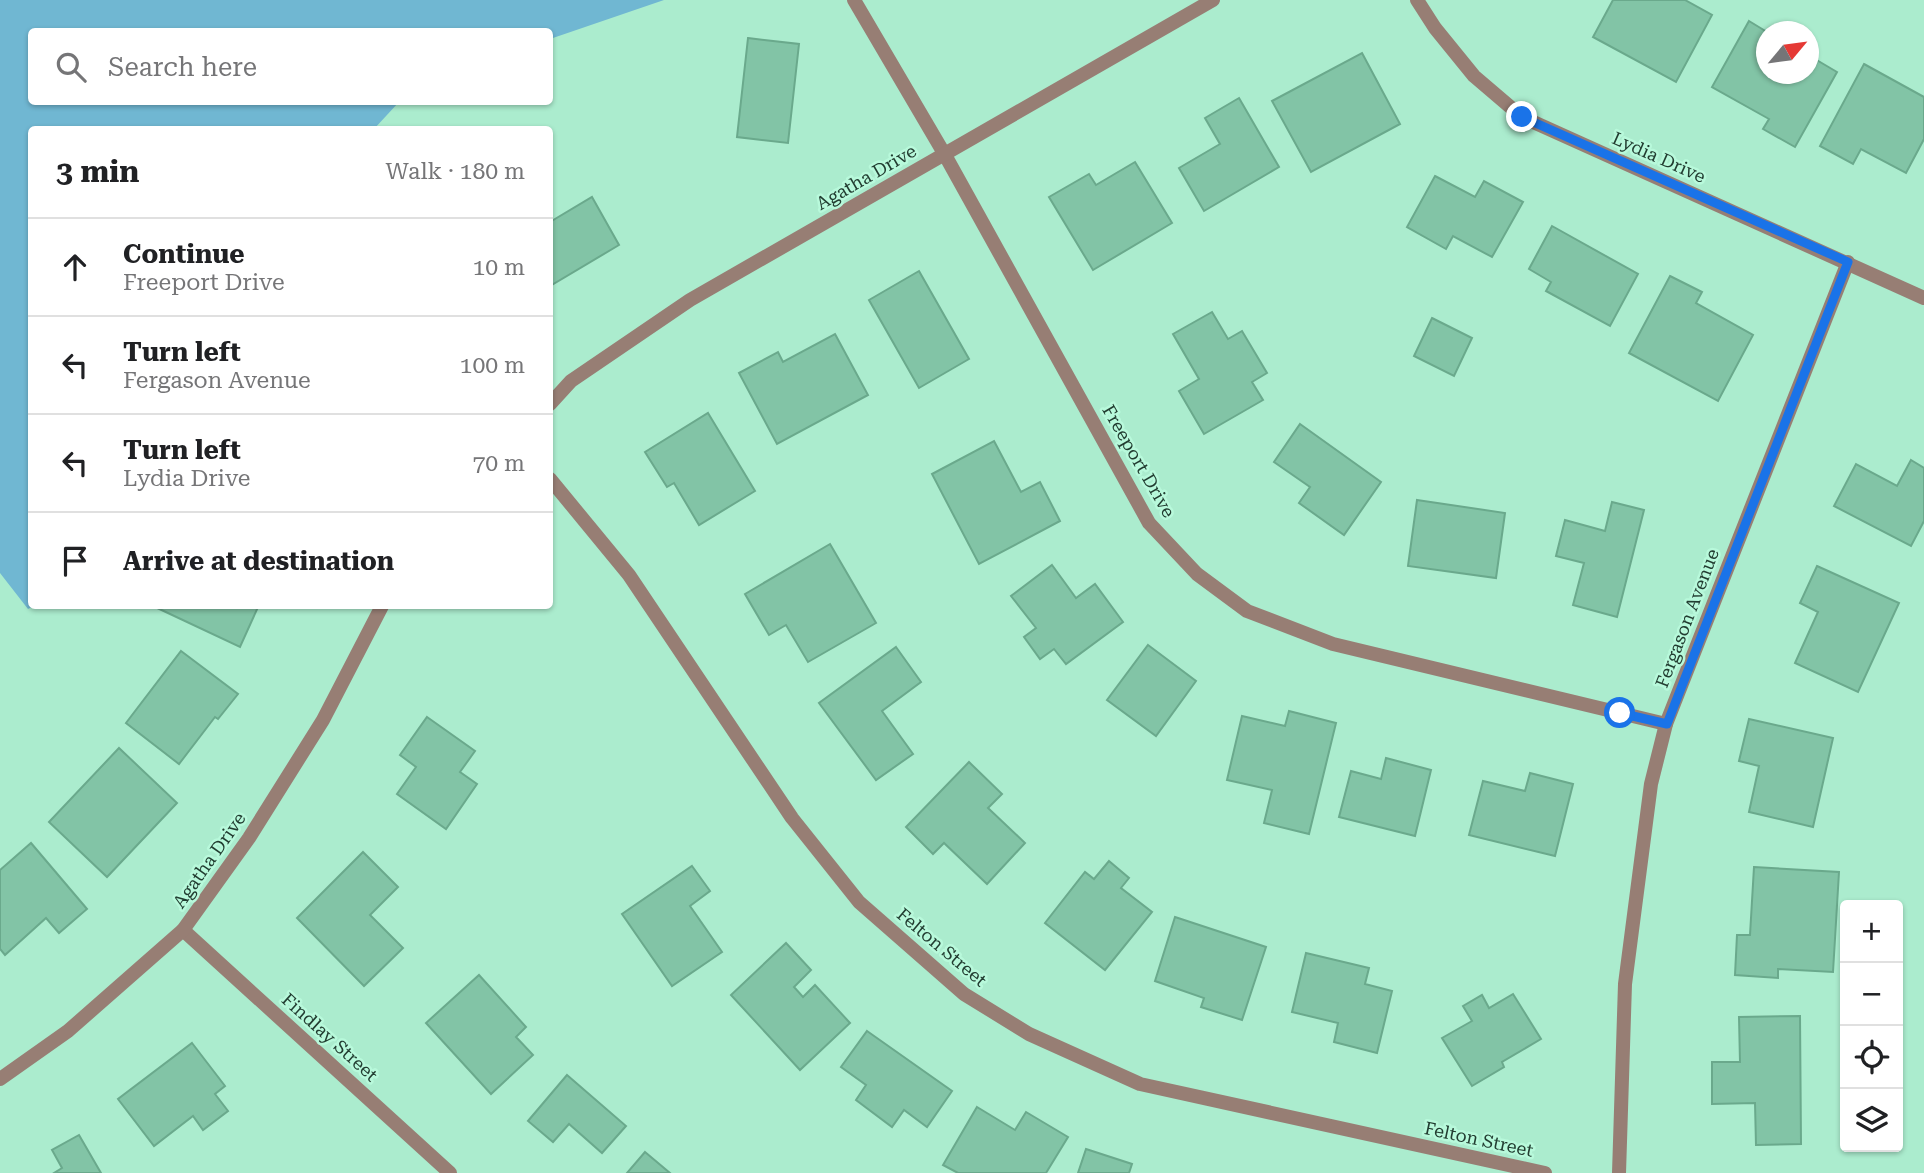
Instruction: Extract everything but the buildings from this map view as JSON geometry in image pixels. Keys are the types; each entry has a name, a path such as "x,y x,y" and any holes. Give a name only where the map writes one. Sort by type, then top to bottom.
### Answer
{"street":[{"name":"Freeport Drive","path":"854,0 945,155 1149,523 1197,574 1247,611 1333,645 1667,724"},
{"name":"Agatha Drive","path":"553,401 571,381 690,300 1213,0"},
{"name":"Lydia Drive","path":"1417,0 1435,28 1474,76 1522,117 1924,298"},
{"name":"Fergason Avenue","path":"1619,1173 1625,984 1651,784 1667,724 1848,262"},
{"name":"Felton Street","path":"553,483 629,575 792,818 859,902 964,994 1029,1034 1140,1084 1545,1173"},
{"name":"Agatha Drive","path":"0,1079 68,1031 183,930 249,838 323,720 380,609"},
{"name":"Findlay Street","path":"183,930 450,1173"}],"water":[{"path":"0,0 664,0 553,38 553,28 28,28 28,105 396,105 377,126 28,126 28,609 0,573"}],"route":[{"path":"1522,117 1848,262 1667,724 1620,713"}]}
